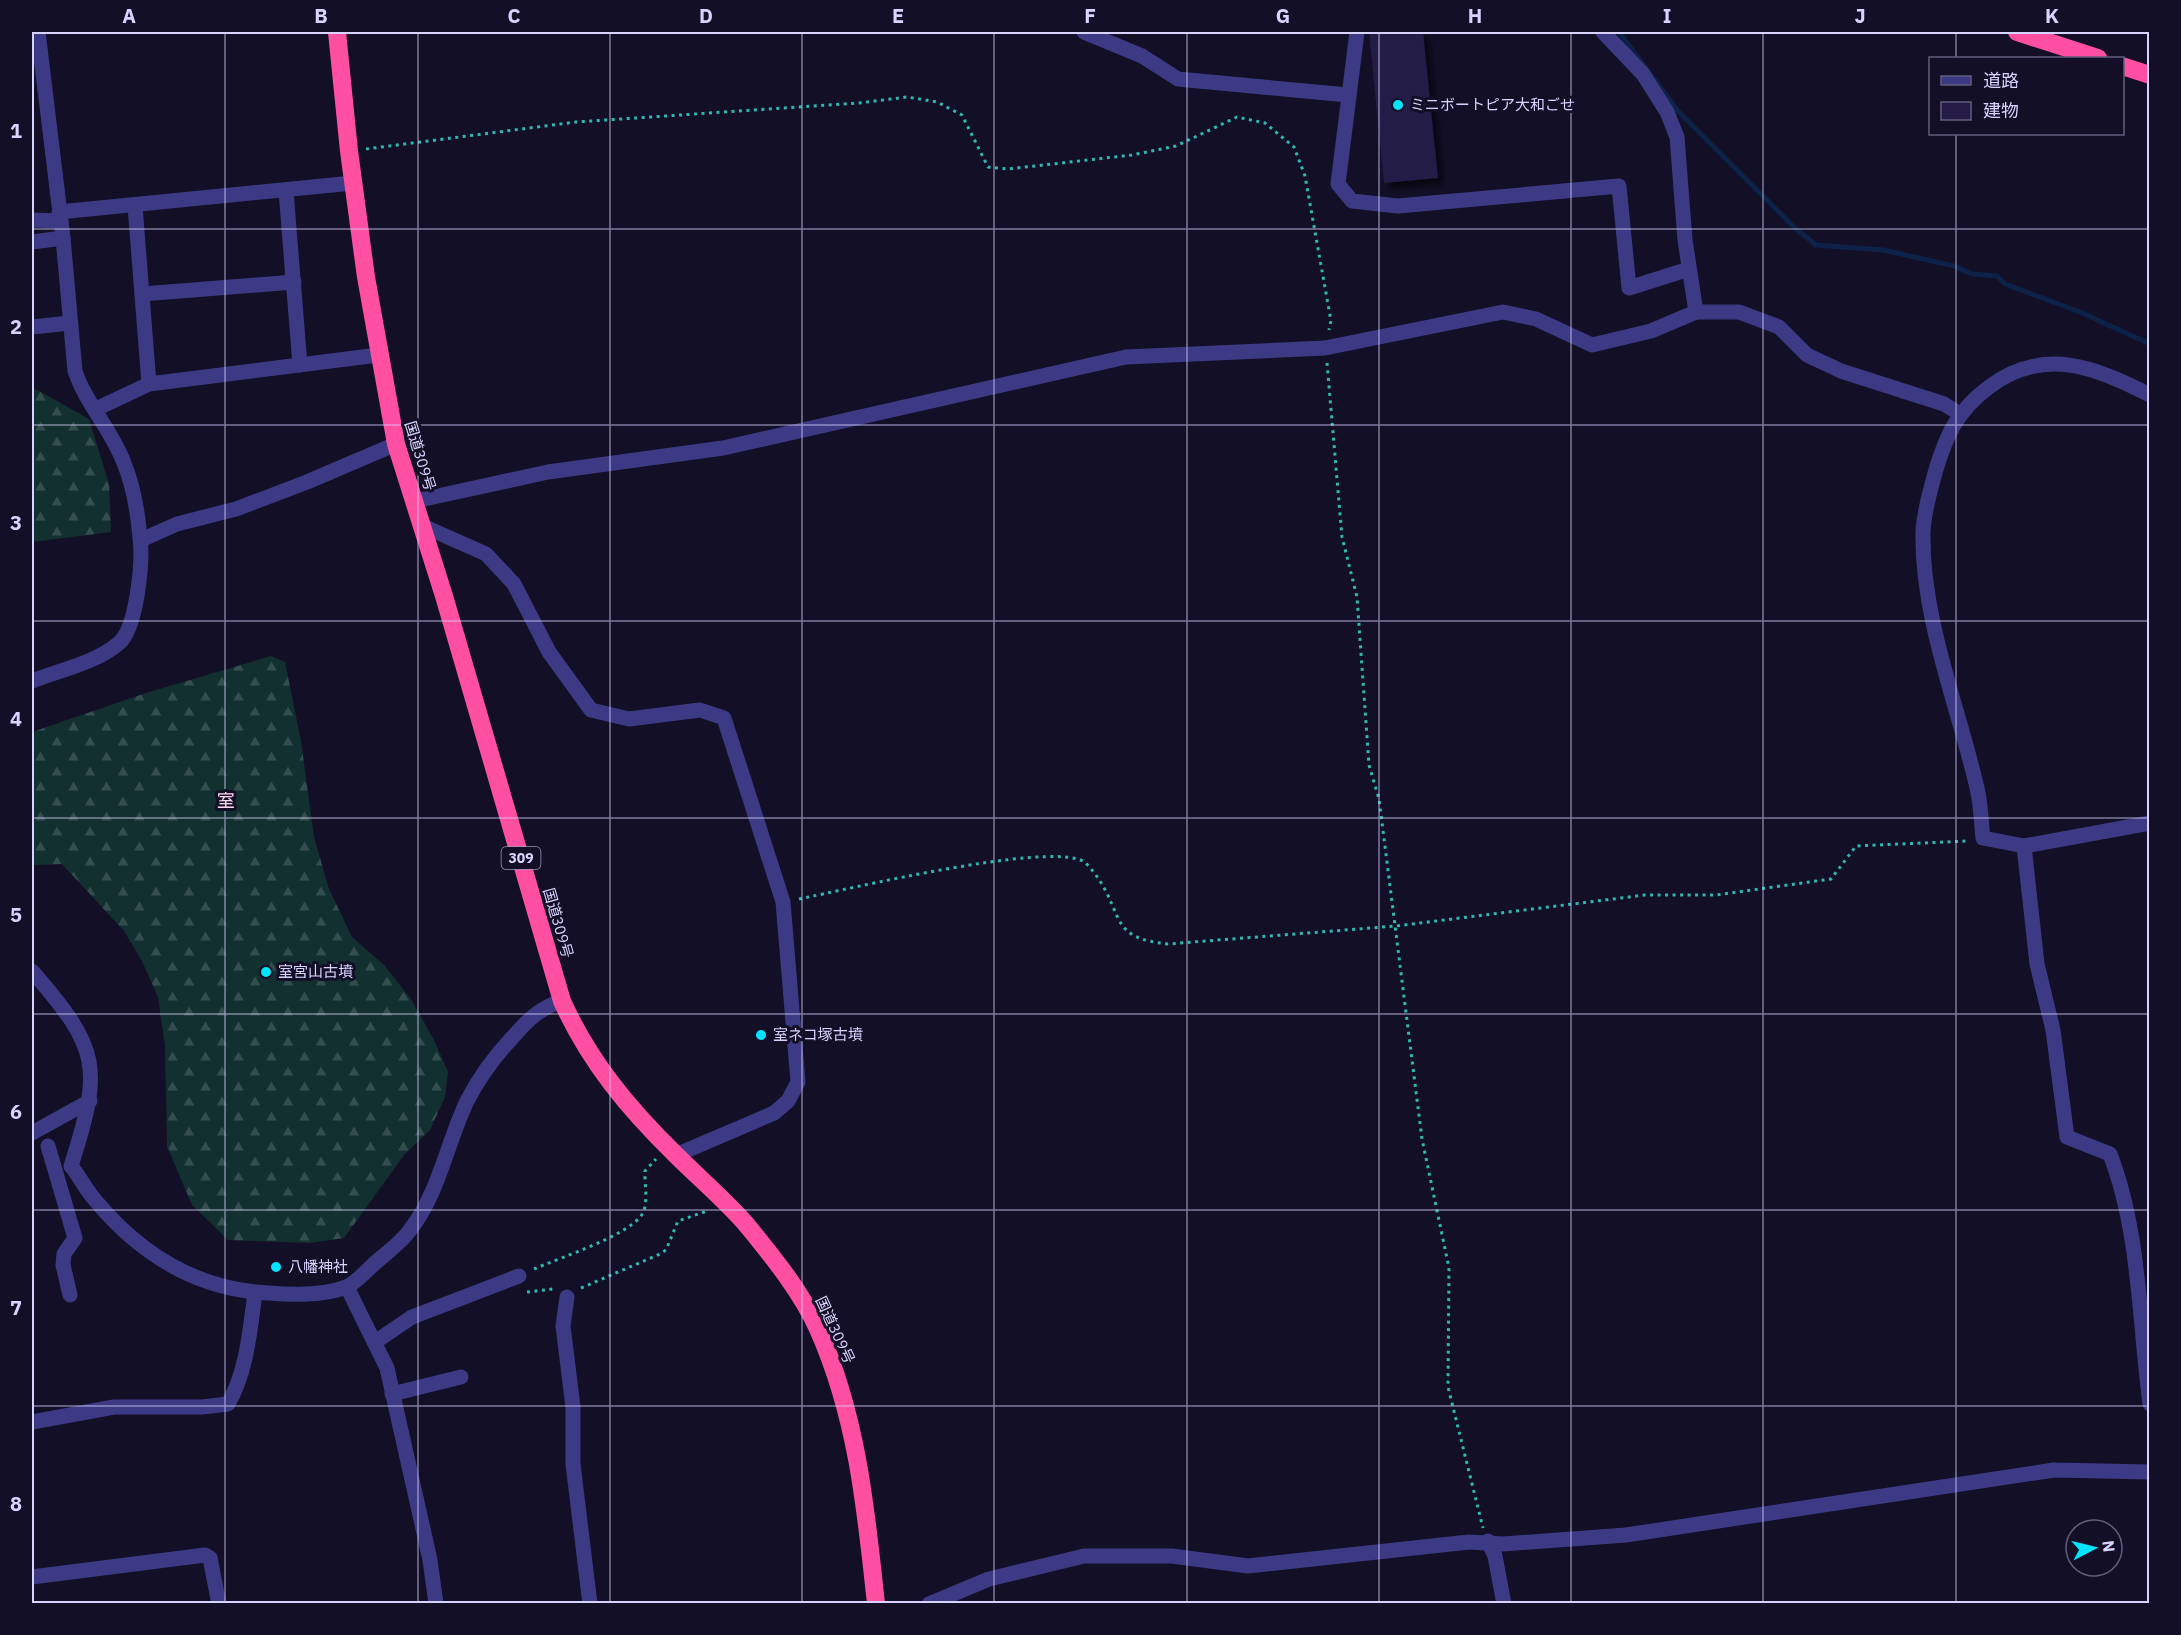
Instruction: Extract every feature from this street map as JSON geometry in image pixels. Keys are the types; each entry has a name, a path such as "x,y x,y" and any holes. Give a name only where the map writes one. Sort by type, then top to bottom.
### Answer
{"highway":[{"name":"国道309号","path":"337,32 353,183 378,355 396,444 423,526 562,1001 592,1061 621,1097 745,1223 801,1299 817,1327 833,1367 855,1442 876,1604"},
{"path":"2017,32 2095,57"},
{"path":"2124,67 2150,75"}],"street":[{"path":"32,681 105,653 121,641 131,623 141,540 125,463 96,409 80,388 75,371 63,238 38,32"},
{"path":"1084,32 1142,56 1178,79 1348,95"},
{"path":"1356,32 1338,184 1352,201 1398,206 1619,186 1629,288 1689,269"},
{"path":"1603,32 1643,74 1667,112 1677,137 1689,269 1696,312"},
{"path":"32,220 135,206 353,183"},
{"path":"286,191 300,365"},
{"path":"135,206 149,384"},
{"path":"32,242 63,238"},
{"path":"142,294 294,282"},
{"path":"415,501 548,472 723,448 1126,357 1325,348 1503,312 1536,319 1592,345 1651,331 1696,312 1739,312 1779,327 1807,355 1841,371 1944,404 1960,414"},
{"path":"32,327 70,323"},
{"path":"96,409 149,384 378,355"},
{"path":"2150,395 2112,376 2074,366 2037,363 2008,372 1981,393 1960,414 1945,439 1923,530 1933,620 1947,683 1977,790 1983,837 2024,846 2150,823"},
{"path":"141,540 177,524 236,509 396,444"},
{"path":"423,526 486,554 514,584 549,652 591,710 629,719 700,710 724,718 783,903 798,1082 788,1101 774,1113 672,1151"},
{"path":"2024,846 2037,963 2053,1030 2067,1137 2110,1154 2122,1185 2132,1244 2150,1404"},
{"path":"32,971 48,990 87,1049 92,1068 90,1101 71,1166"},
{"path":"90,1101 32,1136 48,1146 71,1166 93,1198 130,1238 160,1260 187,1275 220,1287 255,1293 319,1292 347,1287 410,1230 438,1176 467,1102 485,1070 544,1006 562,1001"},
{"path":"48,1146 75,1238 64,1254 63,1265 70,1295"},
{"path":"375,1342 422,1313 519,1276"},
{"path":"347,1287 387,1368 430,1560 436,1604"},
{"path":"32,1422 114,1407 202,1407 228,1404 235,1392 245,1354 255,1293"},
{"path":"567,1297 562,1326 573,1407 573,1464 590,1604"},
{"path":"392,1394 461,1377"},
{"path":"929,1604 989,1579 1084,1556 1172,1556 1248,1566 1488,1541 1503,1544 1626,1535 2054,1470 2150,1472"},
{"path":"1488,1541 1495,1556 1504,1604"},
{"path":"32,1577 205,1555 210,1558 219,1604"}],"path":[{"path":"349,151 576,122 847,104 907,97 937,102 962,115 988,166 1008,169 1132,154 1176,146 1237,117 1265,123 1294,147 1305,176 1331,321 1325,348 1342,537 1356,597 1369,765 1379,799 1422,1139 1449,1268 1448,1387 1483,1531 1488,1541"},
{"path":"783,903 968,866 1059,855 1083,861 1106,890 1114,914 1127,933 1146,942 1168,944 1396,926 1645,895 1716,895 1780,888 1831,879 1856,846 1974,841 1983,837"},
{"path":"519,1276 609,1237 641,1217 645,1207 645,1171 672,1151"},
{"path":"567,1297 588,1284 660,1254 666,1250 678,1221 725,1204"}],"green space":[{"path":"32,387 89,419 109,484 111,532 32,542"},
{"path":"271,656 285,662 301,741 314,837 329,889 352,937 384,965 411,999 434,1040 448,1072 445,1097 430,1130 405,1154 344,1238 310,1243 228,1240 192,1205 167,1146 165,1046 158,997 142,961 124,931 62,864 32,865 32,732 146,693"}],"building":[{"path":"1369,32 1423,32 1438,178 1384,183"}],"waterway":[{"path":"1619,32 1678,111 1796,229 1816,245 1883,250 1954,266 1972,274 1997,276 2005,284 2080,312 2150,344"}],"place":[{"name":"ミニボートピア大和ごせ","path":"1398,105"},
{"name":"室宮山古墳","path":"266,972"},
{"name":"室ネコ塚古墳","path":"761,1035"},
{"name":"八幡神社","path":"276,1267"}],"district":[{"name":"室","path":"226,801"}]}
